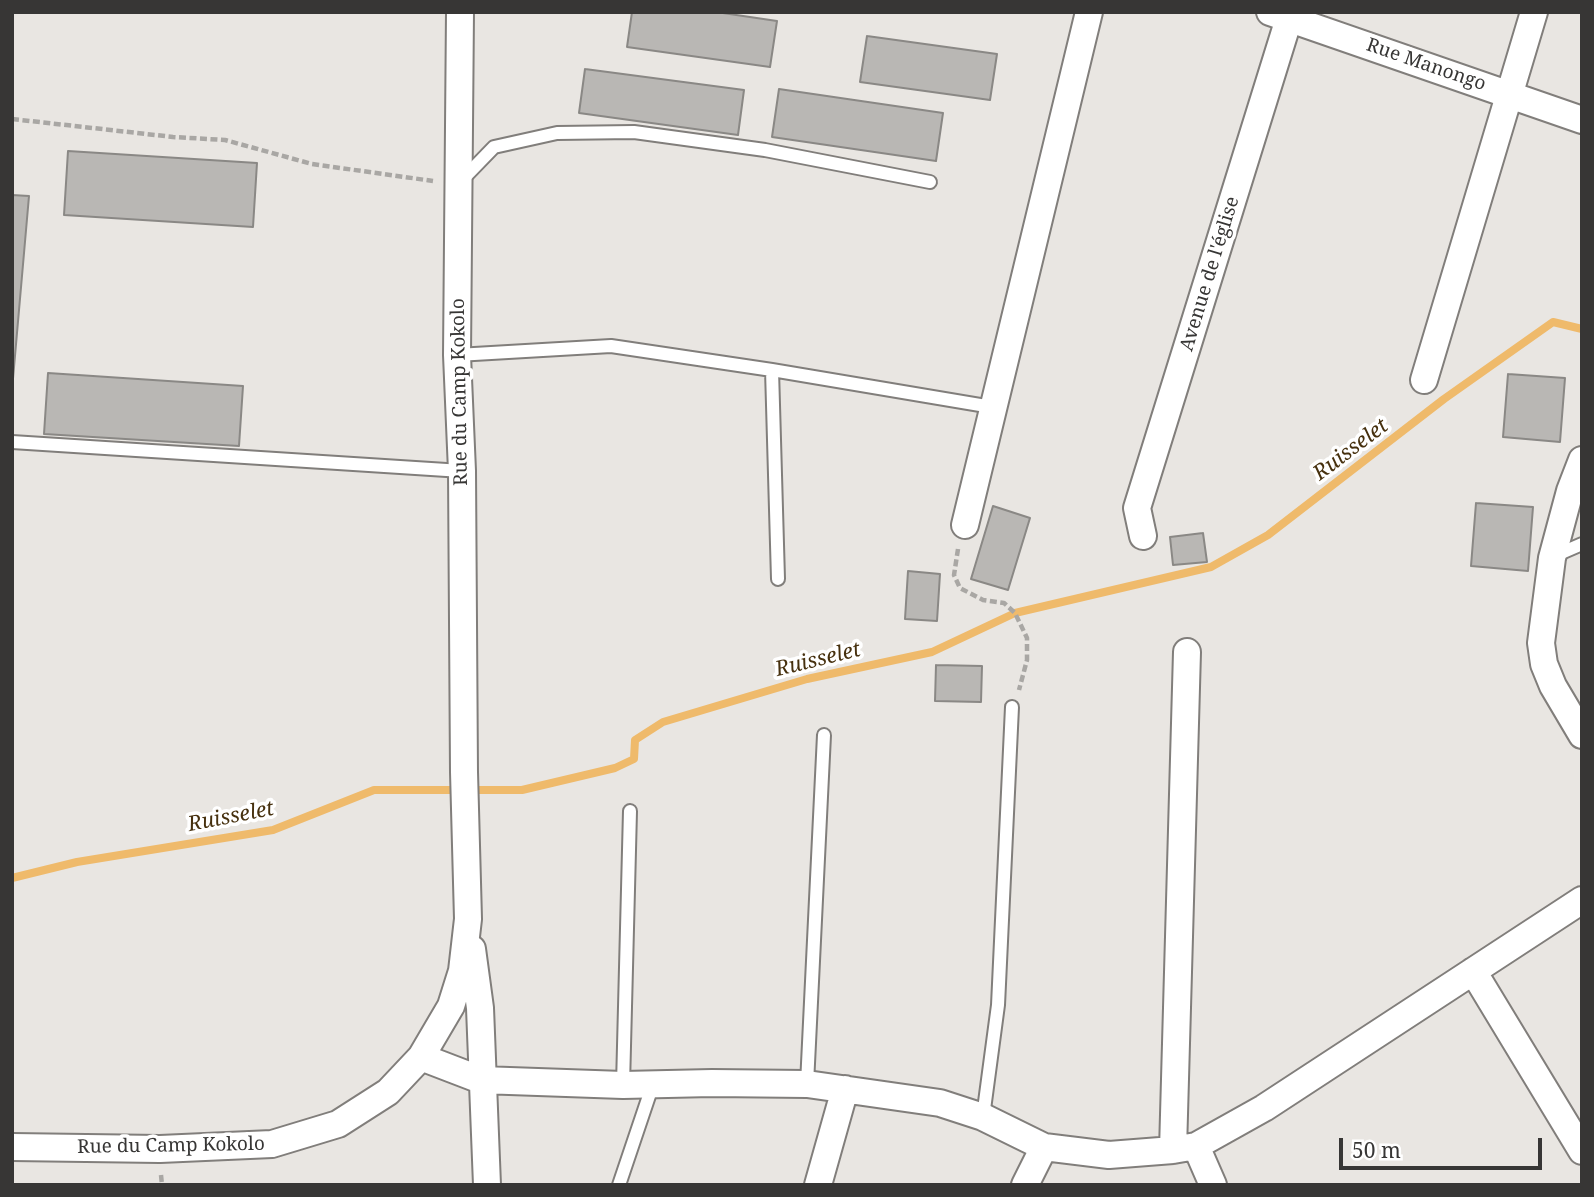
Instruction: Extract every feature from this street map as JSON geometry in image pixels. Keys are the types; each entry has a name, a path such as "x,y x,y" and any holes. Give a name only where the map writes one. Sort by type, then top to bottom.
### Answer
{"street":[{"name":"Rue du Camp Kokolo","path":"12,1147 160,1149 272,1144 338,1124 388,1092 421,1057 451,1006 462,971 468,919 462,471 457,355 460,12"},
{"path":"965,525 1089,12"},
{"path":"1424,380 1534,12"},
{"name":"Rue Manongo","path":"1284,14 1582,120"},
{"name":"Avenue de l'église","path":"1143,536 1137,508 1284,14"},
{"path":"1582,460 1570,491 1552,558 1541,643 1544,664 1553,686 1582,735"},
{"path":"1187,652 1184,1148 1213,1185"},
{"path":"421,1057 481,1080 623,1085 807,1084 940,1103 983,1117 1044,1147 1109,1155 1184,1148 1264,1108 1582,900"},
{"path":"468,919 480,1008 487,1185"},
{"path":"1473,971 1582,1151"},
{"path":"818,1185 845,1089"},
{"path":"1025,1185 1044,1147"}],"lane":[{"path":"457,184 494,147 557,134 634,132 765,149 930,182"},
{"path":"457,355 611,346 992,407"},
{"path":"772,370 778,579"},
{"path":"12,442 462,471"},
{"path":"1552,558 1582,544"},
{"path":"983,1117 998,1005 1012,707"},
{"path":"807,1084 824,735"},
{"path":"623,1085 631,811"},
{"path":"620,1185 653,1084"}],"path":[{"path":"12,119 173,137 225,140 312,164 457,184"},
{"path":"965,525 956,556 954,575 960,588 983,600 1004,603 1015,613 1027,638 1023,681 1012,707"}],"building":[{"path":"632,12 716,12 777,21 770,67 627,47"},
{"path":"867,36 997,54 990,100 860,82"},
{"path":"585,69 744,90 738,135 579,113"},
{"path":"779,89 943,113 936,161 772,137"},
{"path":"68,151 257,163 253,227 64,215"},
{"path":"12,195 29,196 12,390"},
{"path":"48,373 243,386 239,446 44,434"},
{"path":"1508,374 1565,378 1560,442 1503,437"},
{"path":"1476,503 1533,507 1528,571 1471,566"},
{"path":"993,506 1030,518 1008,590 971,579"},
{"path":"1203,533 1207,562 1173,565 1170,537"},
{"path":"908,571 940,574 937,621 905,619"},
{"path":"936,665 982,666 981,702 935,701"}],"waterway":[{"name":"Ruisselet","path":"12,878 77,862 273,830 374,790 522,790 615,768 634,759 635,740 663,722 807,679 932,652 1015,613 1211,567 1268,535 1444,399 1553,322 1582,329"}]}
